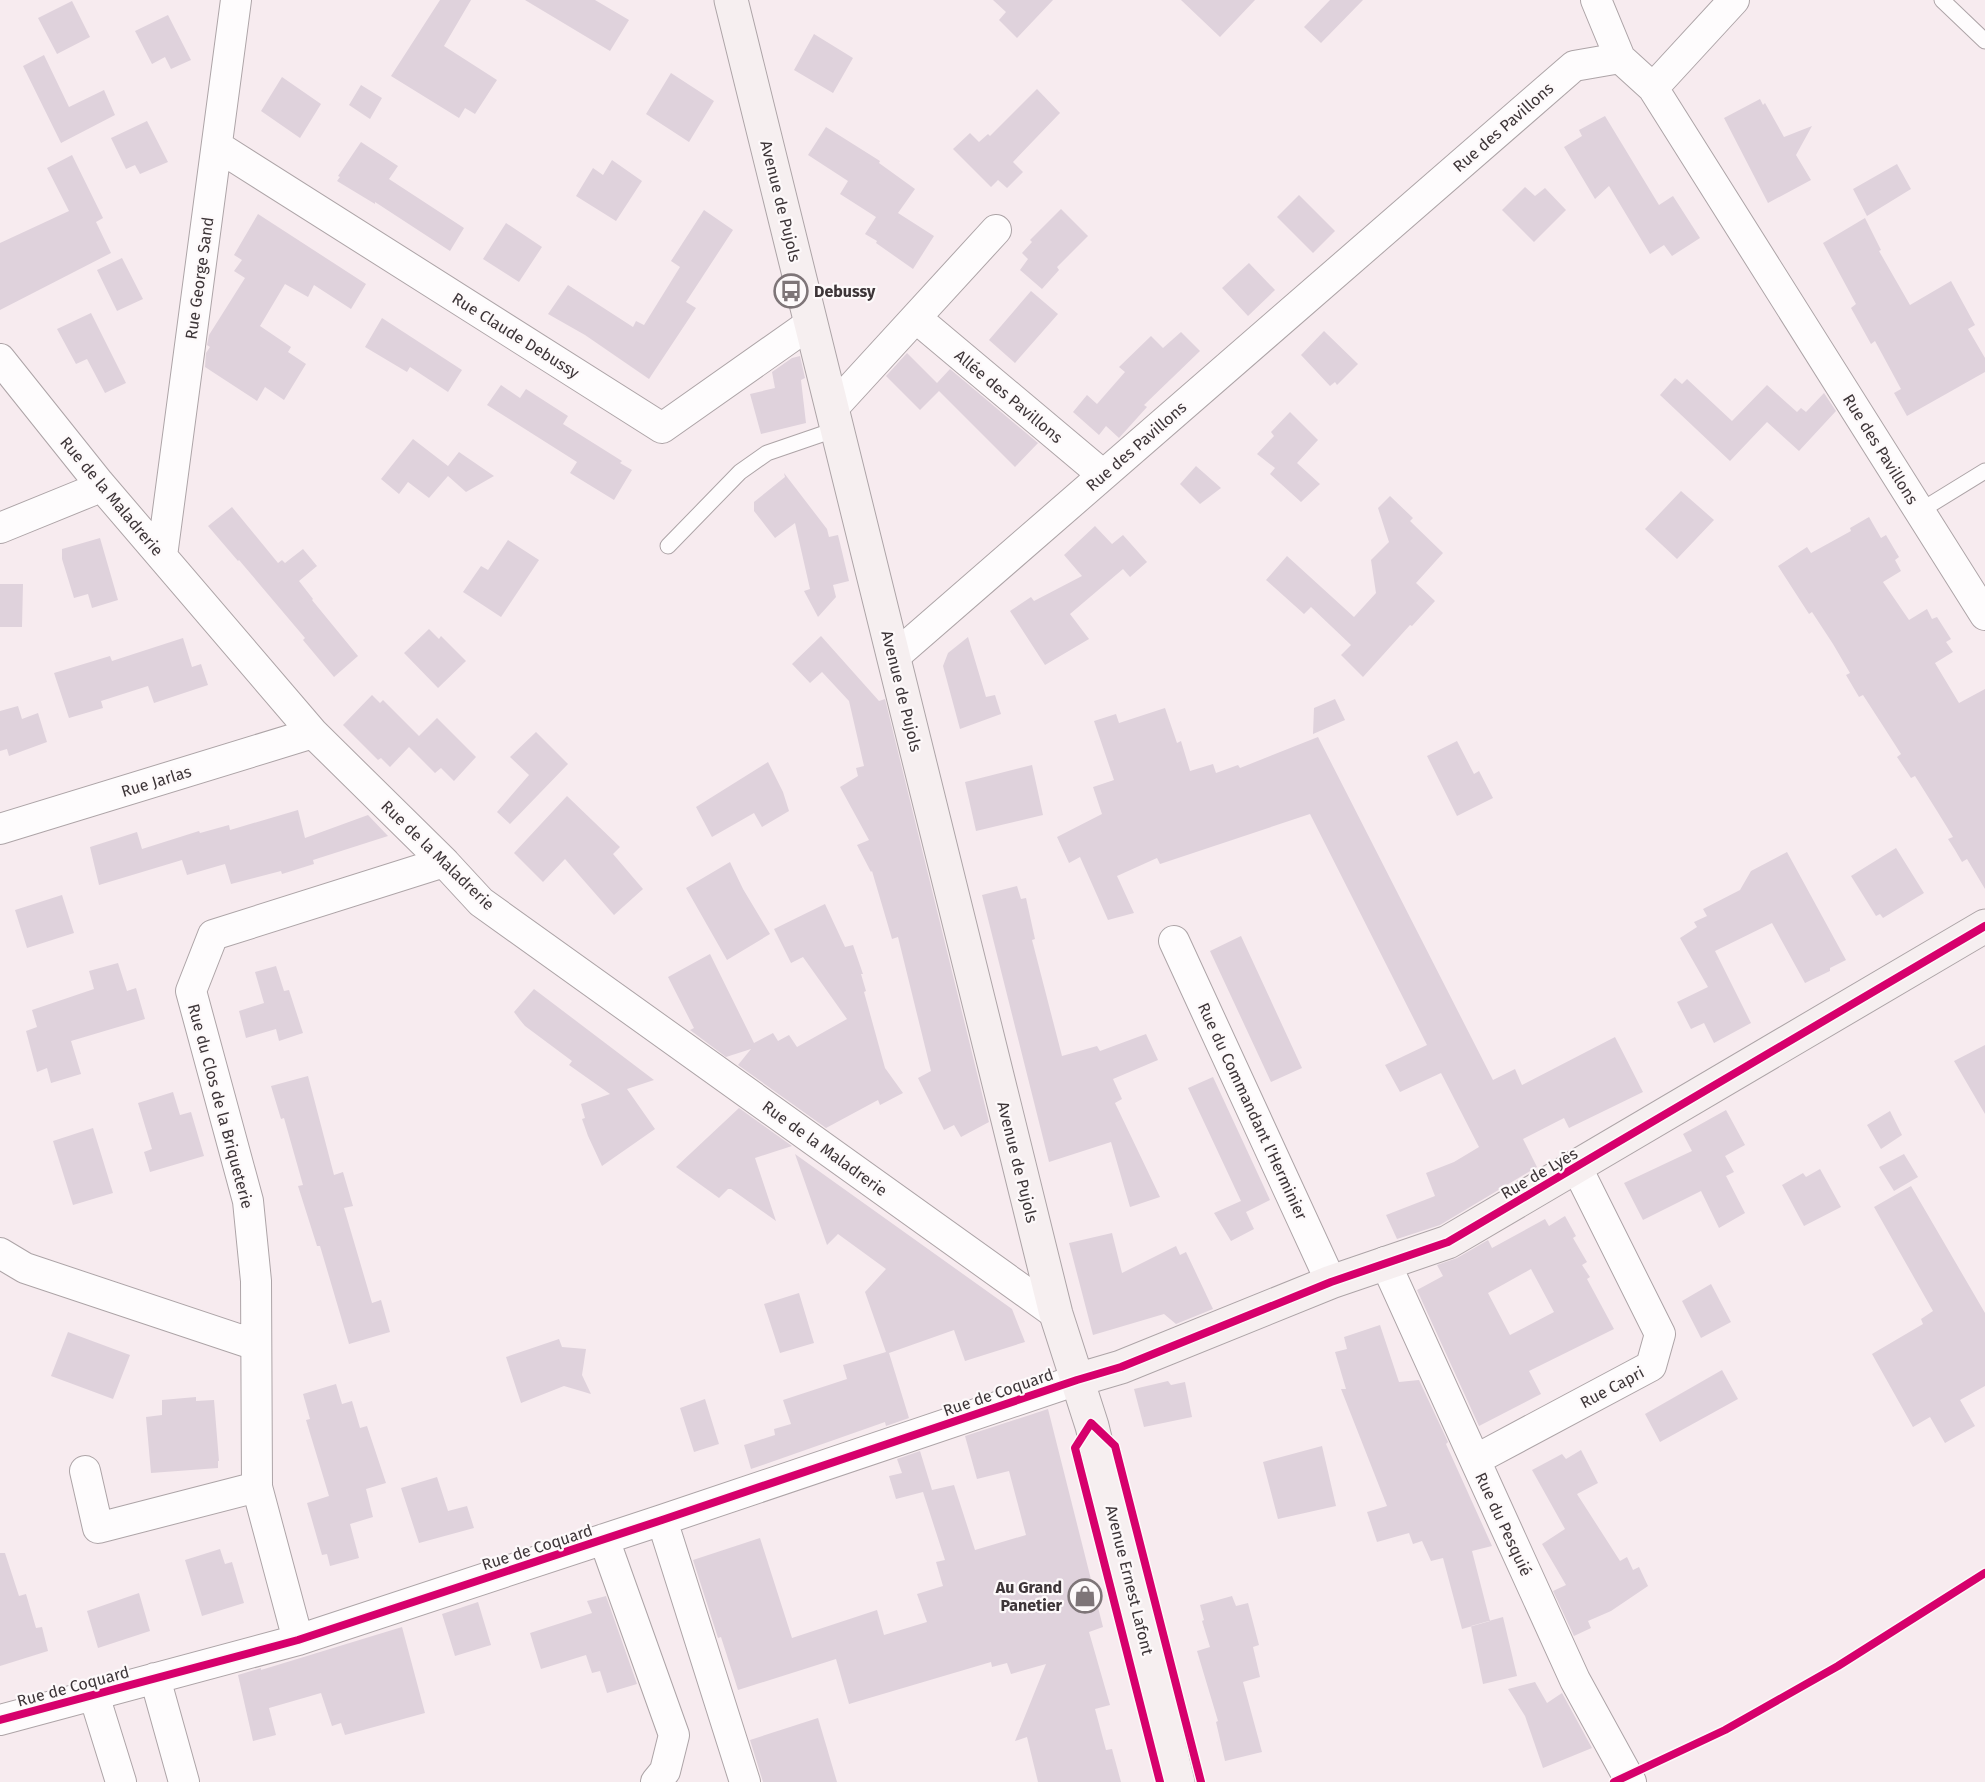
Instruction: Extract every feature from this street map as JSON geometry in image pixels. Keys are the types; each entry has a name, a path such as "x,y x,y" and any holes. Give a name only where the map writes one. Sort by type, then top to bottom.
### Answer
{"main road":[{"name":"Avenue de Pujols","path":"731,0 1056,1314 1077,1380"},
{"name":"Rue de Lyès","path":"1077,1380 1121,1367 1384,1262 1448,1242 1985,926"},
{"name":"Avenue Ernest Lafont","path":"1077,1380 1091,1423 1178,1782"}],"street":[{"name":"Rue George Sand","path":"162,556 236,0"},
{"path":"1596,0 1620,58"},
{"path":"1653,88 1734,0"},
{"name":"Rue des Pavillons","path":"894,657 1574,66 1620,58 1653,88 1920,511 1980,597"},
{"name":"Rue Claude Debussy","path":"217,146 662,428 811,323"},
{"path":"835,419 916,318 996,230"},
{"name":"Allée des Pavillons","path":"916,318 1103,475"},
{"name":"Rue de la Maladrerie","path":"0,359 99,483 313,733 444,862 481,902 1056,1314"},
{"path":"0,528 91,491 99,483"},
{"name":"Rue Jarlas","path":"0,829 313,733"},
{"name":"Rue du Clos de la Briqueterie","path":"298,1640 257,1487 256,1281 248,1201 190,991 213,935 444,862"},
{"name":"Rue du Commandant l’Herminier","path":"1174,941 1332,1282"},
{"name":"Rue Capri","path":"1475,1460 1651,1366 1659,1334 1576,1166"},
{"path":"0,1253 25,1268 256,1345"},
{"name":"Rue du Pesquié","path":"1384,1262 1575,1680 1631,1782"},
{"name":"Rue de Coquard","path":"0,1720 298,1640 1077,1380"},
{"path":"85,1471 98,1528 257,1487"},
{"path":"662,1520 745,1782"},
{"path":"604,1539 674,1735 665,1771 656,1782"},
{"path":"155,1678 184,1782"},
{"path":"94,1695 121,1782"}],"lane":[{"path":"1941,0 1985,41"},
{"path":"668,546 740,472 767,453 835,419"},
{"path":"1920,511 1985,471"}],"building":[{"path":"440,0 471,0 444,46 497,80 475,114 465,108 459,118 391,76"},
{"path":"525,0 595,0 629,20 610,51"},
{"path":"993,0 1053,0 1017,38 999,20 1006,12"},
{"path":"1181,0 1255,0 1220,37"},
{"path":"1330,0 1363,0 1321,43 1304,27"},
{"path":"72,1 90,37 57,54 38,18"},
{"path":"168,15 191,60 171,69 165,57 152,64 135,31"},
{"path":"814,34 853,58 833,93 794,70"},
{"path":"44,55 69,107 104,90 115,115 61,143 23,66"},
{"path":"671,73 714,101 689,142 646,114"},
{"path":"282,77 321,104 300,138 261,111"},
{"path":"361,85 382,98 370,119 349,105"},
{"path":"1037,89 1060,113 1013,162 1023,172 1007,188 998,180 991,187 953,149 970,133 979,142 988,134 990,136"},
{"path":"1760,99 1763,105 1765,103 1784,137 1812,126 1796,155 1811,180 1768,203 1724,118"},
{"path":"1605,116 1659,205 1673,196 1700,238 1672,256 1664,245 1650,254 1609,186 1595,199 1564,147 1582,136 1579,130"},
{"path":"147,121 168,162 140,174 135,165 126,169 111,138"},
{"path":"826,127 880,161 879,163 915,189 898,213 934,236 913,269 865,234 876,217 840,194 848,181 808,155"},
{"path":"361,142 398,166 389,179 464,228 450,251 375,202 375,204 337,181"},
{"path":"72,155 103,218 96,222 111,253 0,310 0,243 69,211 47,168"},
{"path":"612,160 642,181 616,221 576,196 593,168 603,175"},
{"path":"1897,164 1911,189 1867,216 1853,189"},
{"path":"1525,187 1535,196 1545,188 1566,210 1534,242 1502,210"},
{"path":"1299,195 1335,231 1313,253 1277,217"},
{"path":"1061,209 1088,236 1057,267 1059,270 1042,289 1020,270 1028,259 1022,253 1032,242 1030,240"},
{"path":"704,210 733,230 686,302 696,308 649,379 585,335 548,314 568,285 633,327 636,321 644,325 680,267 671,261"},
{"path":"258,214 366,284 351,309 314,285 308,297 285,284 260,326 291,347 288,352 306,364 284,400 265,387 257,401 205,367 206,353 210,347 207,345 209,335 245,278 234,271 242,260 234,255"},
{"path":"1865,218 1881,250 1879,251 1910,305 1951,281 1975,325 1968,329 1985,358 1985,372 1907,416 1894,393 1901,389 1875,341 1871,344 1851,308 1856,304 1823,243"},
{"path":"506,223 542,247 519,282 483,259"},
{"path":"122,258 143,299 117,311 97,270"},
{"path":"1249,263 1275,290 1248,316 1222,288"},
{"path":"1031,291 1058,314 1015,363 989,340"},
{"path":"91,313 126,383 105,393 87,359 76,364 57,329"},
{"path":"382,318 462,370 448,392 410,367 407,372 365,347"},
{"path":"1324,331 1358,364 1337,385 1335,382 1330,386 1301,355"},
{"path":"1181,332 1200,351 1144,405 1147,407 1119,438 1106,426 1099,435 1073,412 1087,395 1097,404 1125,372 1119,367 1151,336 1163,348"},
{"path":"907,353 937,383 950,369 1038,443 1015,467 939,391 920,410 886,376"},
{"path":"800,356 805,378 801,380 806,423 761,434 750,394 775,388 772,372 792,358"},
{"path":"1675,378 1682,384 1687,379 1732,421 1767,385 1797,412 1801,408 1806,412 1824,393 1836,411 1799,451 1767,422 1730,461 1660,395"},
{"path":"501,385 520,398 526,389 568,416 563,424 622,461 620,463 632,470 614,500 570,473 577,462 487,405"},
{"path":"1290,412 1318,440 1297,463 1320,484 1301,502 1270,474 1275,468 1257,454 1274,436 1271,432"},
{"path":"413,439 448,466 459,452 494,476 466,492 448,476 429,498 408,482 399,494 381,479"},
{"path":"1196,466 1221,488 1200,504 1180,484"},
{"path":"784,473 827,529 829,537 838,535 849,581 833,585 836,597 818,617 804,591 810,589 795,523 775,538 754,511 754,502 785,477"},
{"path":"1681,491 1714,520 1677,559 1645,529"},
{"path":"1390,496 1413,518 1410,521 1443,553 1416,583 1435,601 1363,677 1341,655 1351,645 1311,607 1304,614 1266,580 1287,556 1354,617 1376,593 1371,560 1389,542 1378,508"},
{"path":"232,507 278,563 282,560 285,563 303,549 317,566 299,581 358,656 334,677 303,640 305,638 208,526"},
{"path":"1869,517 1881,538 1886,535 1899,557 1895,560 1901,571 1883,582 1909,620 1927,609 1932,619 1937,617 1951,639 1946,642 1953,652 1935,663 1959,703 1985,689 1985,889 1967,859 1962,862 1948,839 1953,837 1937,811 1915,776 1911,778 1897,757 1901,754 1863,695 1859,697 1846,675 1850,673 1833,644 1812,612 1809,614 1778,566 1807,547 1811,553 1851,531 1850,528"},
{"path":"1095,526 1112,544 1123,535 1147,562 1130,577 1123,569 1070,614 1089,639 1045,665 1010,611 1031,597 1034,601 1082,576 1064,555"},
{"path":"100,538 118,600 92,608 88,594 74,598 62,559 62,549"},
{"path":"508,540 539,560 501,617 463,592 481,566 488,570"},
{"path":"0,584 23,584 22,627 0,627"},
{"path":"429,629 439,639 441,636 466,661 438,688 404,653"},
{"path":"821,636 879,701 885,699 989,1122 961,1137 954,1125 944,1130 918,1078 931,1071 898,937 892,939 872,871 857,845 869,840 840,787 858,776 856,768 864,766 849,701 822,672 810,683 792,664"},
{"path":"968,637 986,697 995,695 1001,714 960,729 943,666 948,653"},
{"path":"183,638 192,667 201,664 208,685 154,703 148,686 101,701 103,708 69,718 54,673 110,656 112,661"},
{"path":"372,695 380,703 383,700 419,736 437,718 476,757 454,781 441,768 435,773 409,747 390,767 381,758 378,760 343,725"},
{"path":"1335,699 1345,720 1313,734 1314,708"},
{"path":"18,706 22,719 38,713 47,742 9,756 7,749 0,751 0,711"},
{"path":"1165,708 1177,743 1181,741 1190,771 1213,764 1216,773 1238,765 1240,768 1318,737 1493,1080 1515,1069 1522,1085 1615,1037 1643,1092 1569,1128 1564,1118 1523,1139 1537,1167 1440,1225 1397,1239 1386,1215 1435,1196 1426,1173 1454,1162 1479,1147 1441,1073 1400,1092 1385,1065 1427,1045 1310,814 1160,864 1157,858 1117,876 1134,913 1108,920 1080,857 1069,863 1057,837 1102,814 1093,787 1114,780 1094,721 1116,714 1119,723"},
{"path":"536,732 568,764 510,824 497,812 529,775 510,757"},
{"path":"1457,741 1474,774 1479,771 1493,798 1457,816 1427,756"},
{"path":"768,762 783,792 789,811 762,827 754,813 712,837 696,807"},
{"path":"1032,765 1043,815 976,831 965,782"},
{"path":"567,796 620,847 613,854 643,889 614,915 565,859 543,882 514,853"},
{"path":"298,810 305,838 368,815 388,836 313,860 314,864 282,874 281,871 231,884 225,864 187,875 182,860 99,885 90,847 137,832 142,849 199,831 200,833 229,825 230,830"},
{"path":"1896,848 1924,893 1883,918 1880,914 1876,916 1851,876"},
{"path":"1787,852 1846,960 1805,983 1772,923 1715,951 1751,1023 1714,1043 1704,1023 1691,1029 1677,1002 1708,987 1680,938 1697,927 1694,922 1707,916 1703,909 1740,890 1751,871"},
{"path":"730,862 770,934 727,960 686,888"},
{"path":"1017,886 1021,899 1026,898 1035,939 1032,940 1062,1056 1097,1046 1100,1051 1146,1034 1158,1060 1113,1079 1122,1099 1115,1103 1160,1197 1130,1207 1111,1142 1049,1162 982,895"},
{"path":"62,895 74,933 27,948 15,910"},
{"path":"825,904 845,947 853,945 863,974 861,974 866,991 864,992 885,1068 903,1093 880,1105 878,1100 826,1128 738,1065 751,1049 726,1057 690,1030 694,1028 668,977 710,954 754,1043 773,1033 778,1041 789,1035 797,1047 847,1019 803,957 791,963 774,929"},
{"path":"1241,936 1302,1068 1271,1082 1210,951"},
{"path":"118,963 127,991 136,988 145,1019 71,1041 81,1074 51,1083 47,1068 37,1072 26,1031 37,1027 32,1010 94,989 89,971"},
{"path":"276,966 284,991 289,990 303,1033 279,1041 276,1029 246,1038 239,1011 264,1003 255,972"},
{"path":"534,989 654,1080 627,1089 655,1129 602,1166 582,1119 585,1118 581,1104 610,1094 569,1065 572,1061 525,1026 514,1012"},
{"path":"1985,1045 1985,1114 1954,1061"},
{"path":"308,1076 334,1175 343,1172 353,1206 344,1208 372,1303 381,1300 390,1332 349,1344 320,1246 317,1246 298,1186 303,1185 284,1118 281,1119 271,1086"},
{"path":"1213,1077 1270,1200 1246,1212 1254,1229 1231,1241 1214,1213 1241,1201 1188,1088"},
{"path":"173,1092 180,1115 191,1112 204,1156 150,1172 144,1152 152,1149 138,1103"},
{"path":"739,1108 792,1146 755,1158 776,1221 731,1189 719,1198 676,1167"},
{"path":"1726,1110 1745,1145 1725,1156 1734,1172 1726,1176 1745,1213 1719,1228 1701,1191 1643,1220 1624,1183 1692,1151 1683,1134"},
{"path":"1890,1111 1902,1135 1881,1149 1867,1125"},
{"path":"93,1128 113,1193 73,1205 53,1141"},
{"path":"795,1154 1012,1309 1025,1342 965,1361 954,1330 889,1353 909,1418 886,1426 885,1422 751,1469 744,1445 775,1435 774,1429 791,1424 783,1400 847,1379 843,1365 886,1352 865,1292 886,1269 838,1234 827,1245"},
{"path":"1904,1154 1918,1177 1894,1191 1879,1167"},
{"path":"1820,1169 1841,1207 1804,1226 1782,1185 1803,1173 1806,1177"},
{"path":"1911,1186 1985,1313 1985,1386 1960,1400 1975,1426 1945,1443 1930,1417 1913,1427 1872,1354 1923,1324 1921,1319 1933,1311 1874,1207"},
{"path":"1565,1216 1576,1236 1573,1238 1587,1262 1582,1265 1590,1277 1587,1279 1614,1329 1529,1371 1541,1394 1479,1426 1417,1290 1443,1276 1437,1265 1457,1258 1488,1240 1492,1248 1545,1219 1549,1226","holes":["1531,1269 1554,1312 1510,1335 1488,1293"]},
{"path":"1112,1233 1122,1273 1176,1246 1180,1255 1186,1252 1213,1309 1176,1324 1164,1314 1093,1335 1069,1243"},
{"path":"1711,1284 1731,1322 1701,1338 1682,1301"},
{"path":"799,1293 814,1343 780,1353 764,1304"},
{"path":"1380,1325 1399,1382 1419,1380 1492,1546 1472,1551 1490,1621 1462,1629 1443,1558 1431,1561 1422,1541 1413,1544 1409,1533 1377,1542 1367,1512 1387,1506 1341,1389 1346,1389 1335,1352 1347,1349 1344,1337"},
{"path":"68,1332 130,1355 113,1399 51,1376"},
{"path":"559,1339 562,1347 586,1349 582,1375 591,1394 564,1386 521,1403 506,1357"},
{"path":"1722,1370 1738,1399 1660,1442 1645,1414"},
{"path":"1168,1381 1171,1385 1185,1382 1192,1417 1144,1427 1134,1389"},
{"path":"336,1384 342,1404 352,1401 360,1428 367,1426 386,1483 366,1489 373,1517 350,1524 359,1558 330,1566 327,1554 322,1555 307,1503 329,1496 306,1420 310,1419 303,1394"},
{"path":"196,1397 196,1401 214,1400 218,1468 151,1473 146,1417 162,1415 162,1400"},
{"path":"705,1399 719,1444 694,1452 680,1408"},
{"path":"1048,1409 1103,1627 1089,1632 1110,1705 1095,1709 1106,1750 1112,1749 1121,1782 1038,1782 1027,1737 1015,1741 1046,1664 1011,1674 1007,1663 992,1667 991,1662 849,1704 836,1659 738,1690 721,1637 718,1638 693,1560 760,1538 792,1638 877,1610 884,1635 927,1622 917,1594 943,1586 936,1562 945,1560 923,1492 896,1499 889,1476 902,1473 897,1459 920,1451 932,1490 954,1485 975,1550 1026,1535 1009,1471 977,1479 965,1436"},
{"path":"1322,1446 1336,1506 1278,1519 1263,1462"},
{"path":"1581,1450 1598,1483 1577,1494 1620,1561 1627,1557 1633,1570 1639,1567 1648,1586 1611,1611 1588,1621 1591,1628 1574,1636 1553,1591 1566,1585 1542,1544 1565,1529 1532,1470 1562,1454 1566,1459"},
{"path":"437,1477 448,1511 467,1506 474,1528 419,1543 401,1488"},
{"path":"220,1549 225,1564 232,1562 244,1603 202,1616 185,1560"},
{"path":"0,1553 5,1553 19,1596 26,1594 36,1628 42,1627 48,1651 0,1666"},
{"path":"139,1593 150,1631 98,1648 87,1611"},
{"path":"606,1596 637,1684 607,1693 600,1671 592,1673 586,1655 541,1669 530,1633 592,1613 587,1601"},
{"path":"1232,1596 1236,1606 1248,1603 1259,1645 1253,1647 1260,1677 1243,1682 1262,1752 1225,1761 1216,1722 1218,1721 1197,1651 1210,1647 1200,1605"},
{"path":"478,1602 491,1645 455,1656 442,1614"},
{"path":"1503,1617 1517,1676 1483,1684 1471,1626"},
{"path":"402,1627 425,1713 345,1735 341,1723 332,1726 321,1693 269,1708 276,1735 253,1741 238,1675"},
{"path":"1535,1682 1547,1703 1562,1693 1592,1748 1543,1768 1525,1716 1508,1689"},
{"path":"818,1718 837,1782 763,1782 750,1740"}],"cycle path":[{"path":"0,1720 298,1640 662,1520 1121,1367 1331,1282 1448,1242 1985,926"},
{"path":"1160,1782 1075,1448 1091,1423 1115,1446 1201,1782"},
{"path":"1614,1782 1725,1730 1838,1666 1985,1573"}],"place":[{"name":"Debussy","path":"791,291"},
{"name":"Au Grand Panetier","path":"1085,1596"}]}
